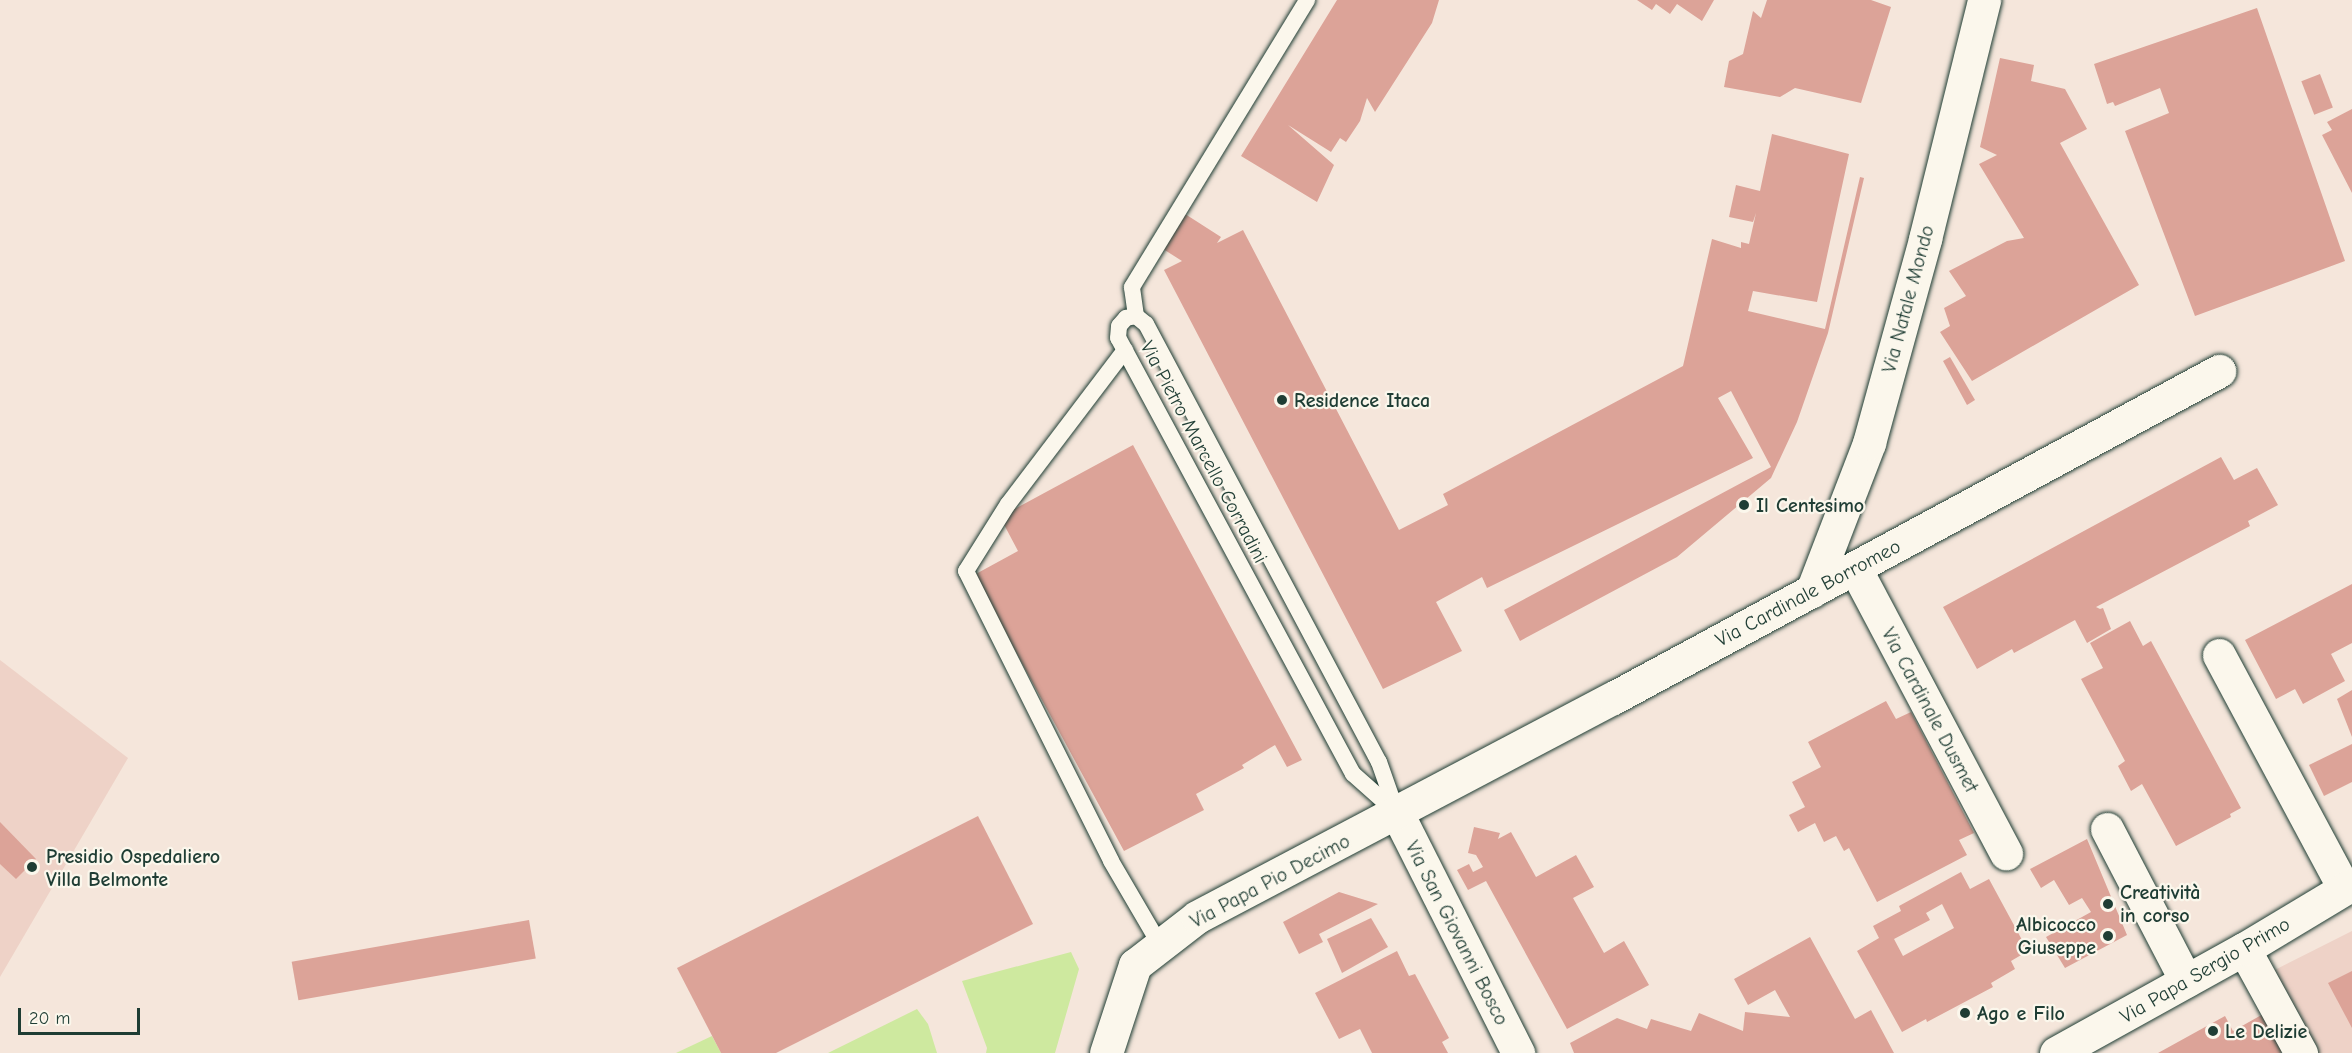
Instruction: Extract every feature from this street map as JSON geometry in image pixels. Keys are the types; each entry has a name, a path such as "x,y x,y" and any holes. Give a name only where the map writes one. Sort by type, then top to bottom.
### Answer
{"street":[{"name":"Via Natale Mondo","path":"1812,591 1869,443 1925,239 1983,0"},
{"name":"Via Cardinale Borromeo","path":"1397,813 2219,370"},
{"name":"Via Cardinale Dusmet","path":"1855,568 2006,853"},
{"path":"2219,655 2348,886"},
{"name":"Via Papa Pio Decimo","path":"1106,1053 1135,965 1197,917 1397,813"},
{"name":"Via San Giovanni Bosco","path":"1397,813 1518,1053"},
{"path":"2108,829 2186,981"},
{"name":"Via Papa Sergio Primo","path":"2056,1053 2244,949 2348,886"},
{"path":"2244,949 2301,1053"}],"lane":[{"path":"1136,316 1132,287 1307,0"},
{"name":"Via Pietro Marcello Corradini","path":"1136,316 1146,324 1379,762 1397,813 1353,774 1118,338 1119,326 1126,318 1136,316"},
{"path":"1125,350 1008,504 966,571 1111,861 1160,945"}],"shaded area":[{"name":"Presidio Ospedaliero Villa Belmonte","path":"0,660 128,758 0,977"},
{"path":"2352,931 2352,1053 2308,1053 2259,978"}],"green space":[{"path":"1071,952 1079,969 1055,1053 986,1053 987,1048 962,981"},
{"path":"917,1009 928,1024 937,1053 828,1053"},
{"path":"712,1036 721,1053 676,1053"}],"building":[{"path":"1337,0 1439,0 1432,23 1375,112 1367,98 1360,121 1346,142 1340,138 1331,152 1288,125 1334,165 1317,202 1241,156"},
{"path":"1637,0 1714,0 1702,21 1677,4 1670,14 1656,4 1652,10"},
{"path":"1767,0 1871,0 1891,7 1861,103 1795,88 1780,97 1724,87 1729,61 1743,54 1753,11 1761,18"},
{"path":"2257,8 2345,261 2195,316 2125,131 2169,113 2160,88 2115,106 2113,102 2107,104 2094,64"},
{"path":"2000,58 2034,65 2031,81 2065,89 2087,129 2060,143 2139,285 1972,381 1940,332 1950,326 1944,308 1966,296 1949,271 2007,241 2024,238 1979,164 1997,155 1980,147"},
{"path":"2320,74 2333,108 2314,115 2301,81"},
{"path":"2352,109 2352,193 2322,135 2332,130 2327,122"},
{"path":"1772,134 1849,154 1817,302 1753,291 1748,311 1825,329 1860,177 1864,178 1828,333 1797,422 1771,478 1677,557 1520,641 1504,610 1771,467 1731,391 1718,398 1753,458 1487,588 1482,577 1436,602 1462,651 1383,689 1164,270 1182,261 1160,247 1182,212 1221,237 1217,243 1243,230 1399,530 1448,505 1443,494 1683,366 1712,239 1741,248 1741,242 1749,244 1756,213 1753,222 1729,217 1736,185 1760,191"},
{"path":"1950,357 1975,400 1967,405 1943,361"},
{"path":"1133,445 1302,760 1287,767 1275,745 1242,765 1244,768 1196,794 1204,810 1124,851 974,575 1018,551 1000,517"},
{"path":"2221,457 2234,480 2257,468 2278,505 2248,521 2250,526 2096,607 2103,608 2111,629 2087,643 2075,620 2014,653 2012,649 1977,669 1943,607"},
{"path":"2352,584 2352,643 2331,654 2345,681 2303,704 2295,689 2276,699 2245,640"},
{"path":"2130,621 2143,646 2151,641 2241,808 2230,814 2231,817 2176,846 2142,784 2131,791 2118,766 2125,761 2081,679 2103,668 2090,643"},
{"path":"2352,690 2352,737 2337,699"},
{"path":"1886,701 1896,719 1911,712 1974,833 1959,840 1967,855 1877,902 1849,848 1844,851 1836,836 1824,842 1815,823 1798,832 1789,815 1805,807 1792,782 1821,767 1808,742"},
{"path":"2352,744 2352,782 2324,796 2309,765"},
{"path":"978,816 1033,924 776,1053 721,1053 677,968"},
{"path":"0,822 36,859 16,879 0,864"},
{"path":"1474,827 1500,833 1498,839 1511,832 1536,877 1576,855 1594,887 1573,898 1604,953 1624,941 1649,985 1567,1029 1486,881 1468,890 1457,870 1469,864 1473,872 1483,867 1476,855 1468,853"},
{"path":"2087,839 2127,935 2065,968 2046,937 2091,912 2082,898 2069,905 2054,880 2041,888 2030,869"},
{"path":"1961,872 1970,889 1989,879 2028,951 2011,961 2015,969 1991,983 1993,987 1927,1022 1926,1019 1902,1032 1857,951 1879,938 1873,926 1901,911 1899,906","holes":["1942,904 1954,928 1903,956 1894,939 1930,920 1926,913"]},
{"path":"1339,892 1378,904 1319,934 1323,942 1299,954 1283,922"},
{"path":"1371,918 1388,947 1342,973 1327,939"},
{"path":"529,920 536,958 298,1000 292,962"},
{"path":"1810,937 1855,1019 1871,1010 1894,1053 1574,1053 1570,1043 1617,1018 1647,1029 1651,1019 1691,1031 1699,1013 1743,1031 1745,1012 1790,1017 1775,990 1748,1005 1734,979"},
{"path":"1397,951 1409,976 1415,974 1449,1038 1442,1042 1448,1053 1372,1053 1360,1029 1339,1039 1315,993"},
{"path":"2352,971 2352,1028 2328,983"},
{"path":"2265,1013 2285,1050 2280,1053 2158,1053 2225,1016 2233,1031"}],"place":[{"name":"Residence Itaca","path":"1282,400"},
{"name":"Il Centesimo","path":"1744,505"},
{"name":"Presidio Ospedaliero Villa Belmonte","path":"32,867"},
{"name":"Creatività in corso","path":"2108,904"},
{"name":"Albicocco Giuseppe","path":"2108,936"},
{"name":"Ago e Filo","path":"1965,1013"},
{"name":"Le Delizie","path":"2213,1031"}]}
